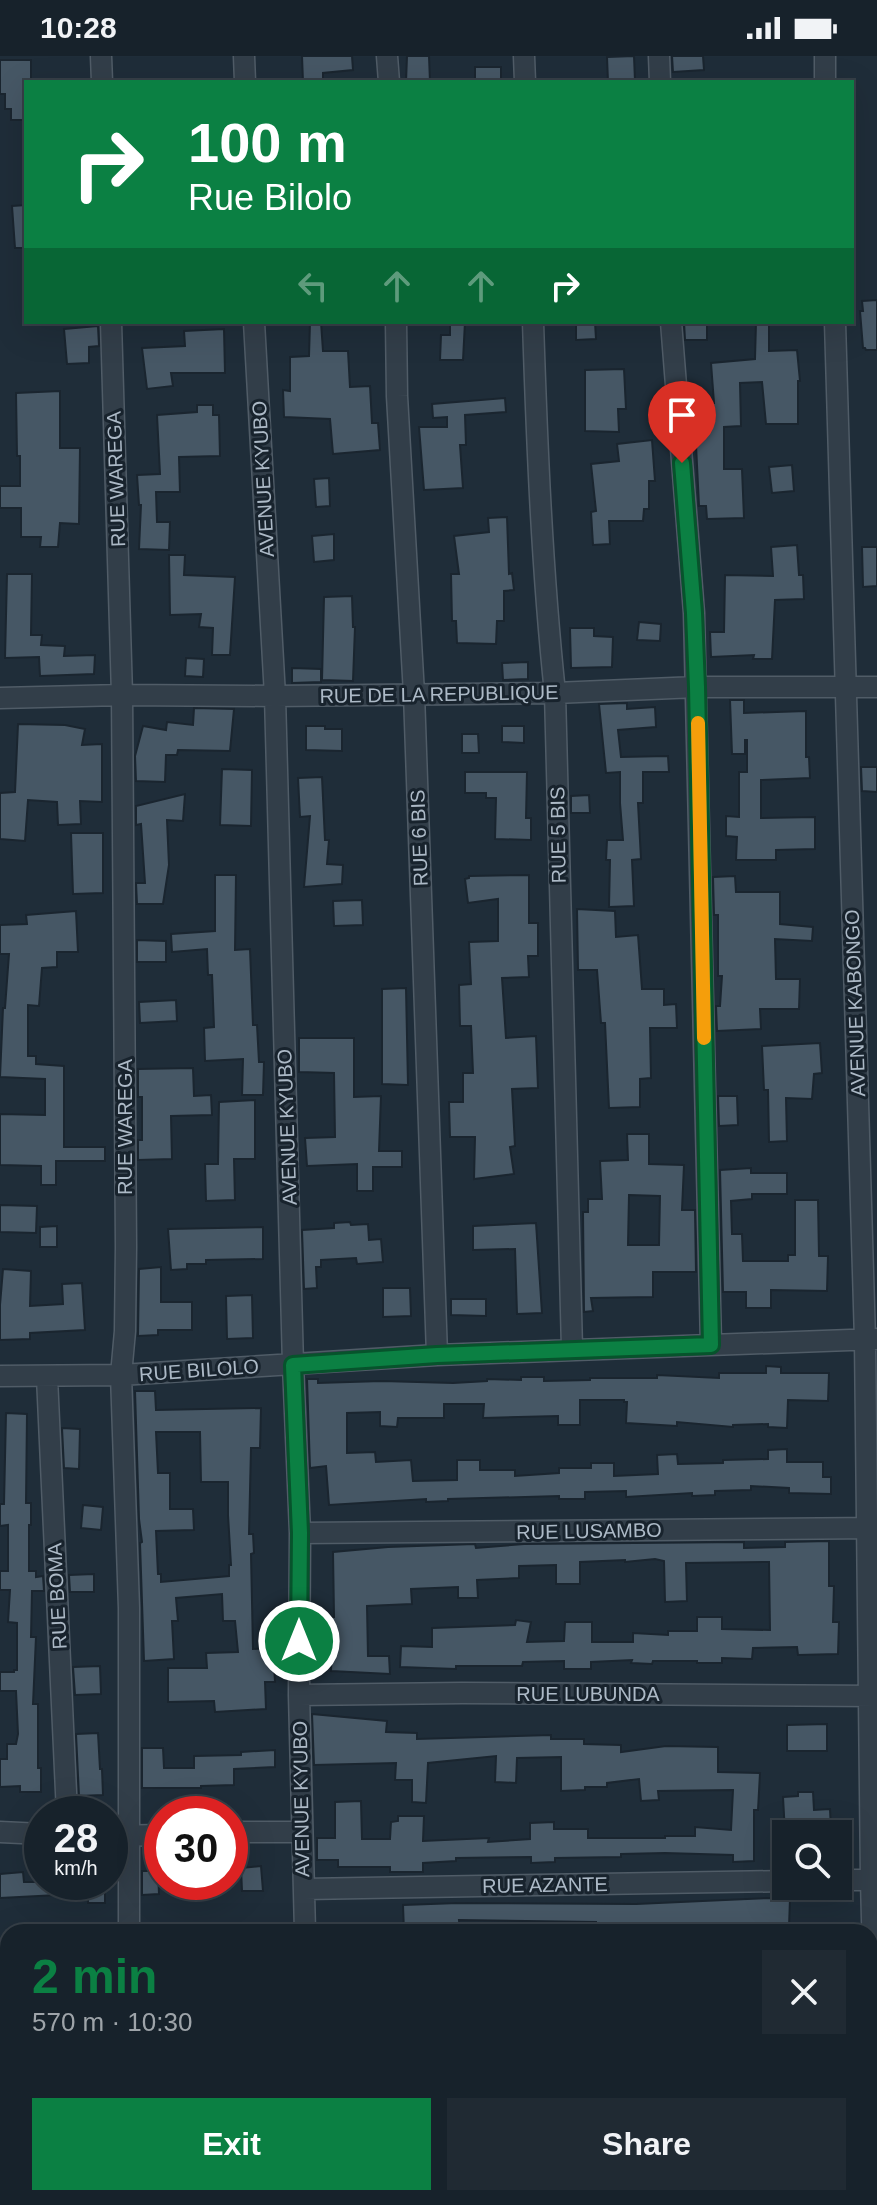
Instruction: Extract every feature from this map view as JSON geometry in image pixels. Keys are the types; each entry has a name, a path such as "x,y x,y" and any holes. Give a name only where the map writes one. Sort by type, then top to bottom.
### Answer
{"street":[{"path":"101,56 102,80"},
{"path":"244,56 245,80"},
{"path":"387,56 389,80"},
{"path":"524,56 525,80"},
{"path":"659,56 660,80"},
{"path":"825,56 825,80"},
{"name":"RUE WAREGA","path":"111,324 122,695 126,1217 125,1331 121,1375 129,1608 122,1796"},
{"name":"AVENUE KYUBO","path":"254,324 275,696 300,1533 299,1695 305,1924"},
{"name":"RUE 6 BIS","path":"396,324 397,396 414,694 437,1355"},
{"name":"RUE 5 BIS","path":"533,324 546,609 555,693 572,1349"},
{"path":"671,324 697,687 711,1345"},
{"name":"AVENUE KABONGO","path":"835,324 845,688 871,1340 874,1924"},
{"name":"RUE DE LA REPUBLIQUE","path":"0,698 877,687"},
{"name":"RUE BILOLO","path":"0,1376 121,1375 437,1355 871,1340"},
{"name":"RUE BOMA","path":"47,1377 66,1796"},
{"name":"RUE LUSAMBO","path":"300,1533 872,1528"},
{"name":"RUE LUBUNDA","path":"299,1695 872,1696"},
{"path":"0,1832 24,1833"},
{"path":"248,1832 301,1832"},
{"path":"852,1880 874,1880"},
{"name":"RUE AZANTE","path":"304,1889 772,1881"},
{"name":"RUE WAREGA","path":"126,1900 128,1924"}],"building":[{"path":"302,56 352,56 353,70 323,73 323,80 303,80"},
{"path":"407,56 429,56 430,80 406,80"},
{"path":"634,56 635,80 608,80 607,57"},
{"path":"672,56 703,56 704,70 673,72"},
{"path":"0,60 31,60 31,80 24,80 24,120 11,120 11,109 5,109 5,94 0,94"},
{"path":"475,67 501,67 501,80 475,80"},
{"path":"24,205 24,248 15,248 12,206"},
{"path":"877,300 877,350 866,350 863,348 862,301"},
{"path":"310,324 321,324 323,351 348,351 350,387 370,386 372,423 378,423 380,450 333,454 330,419 284,417 283,390 290,391 290,357 309,356"},
{"path":"450,324 465,324 463,360 440,360 441,335 450,335"},
{"path":"576,324 595,324 596,339 576,340"},
{"path":"684,324 707,324 707,340 685,340"},
{"path":"756,324 769,324 769,351 797,350 800,381 798,424 766,424 762,382 740,383 741,426 724,427 724,469 742,469 744,518 707,519 706,506 699,506 694,404 714,403 711,363 755,359"},
{"path":"98,326 99,346 89,347 89,363 67,364 64,329"},
{"path":"224,329 225,373 171,373 173,386 147,389 142,348 185,346 184,331"},
{"path":"624,369 626,409 618,409 619,432 585,431 585,370"},
{"path":"60,391 60,448 80,448 79,524 60,523 58,547 40,547 41,537 21,537 21,508 0,508 0,486 20,486 16,393"},
{"path":"505,398 506,412 465,415 466,445 460,445 463,488 424,490 419,427 447,427 447,417 433,418 432,404"},
{"path":"197,405 213,405 213,415 219,415 220,456 179,457 180,492 156,492 157,522 170,522 169,550 139,549 141,505 137,475 160,474 157,415 197,412"},
{"path":"652,440 655,481 649,481 649,509 644,509 643,521 609,521 610,544 593,545 591,512 596,511 591,464 619,461 617,444"},
{"path":"792,465 794,491 772,493 769,467"},
{"path":"329,478 330,506 316,507 314,479"},
{"path":"507,517 509,574 512,573 514,590 504,591 504,621 497,621 496,644 457,643 456,621 452,621 451,574 459,574 454,536 489,532 488,518"},
{"path":"334,534 334,560 314,562 312,536"},
{"path":"797,545 804,599 775,600 772,659 753,659 754,655 711,657 710,632 724,632 725,575 773,576 771,547"},
{"path":"862,547 877,547 877,586 863,587"},
{"path":"169,555 185,555 184,575 235,577 230,655 212,655 213,628 199,627 201,614 170,615"},
{"path":"7,574 32,574 31,635 42,635 41,645 65,646 64,656 95,655 94,674 40,676 39,657 5,658"},
{"path":"352,596 355,627 353,681 322,680 324,597"},
{"path":"639,622 661,624 660,641 637,640"},
{"path":"570,628 594,628 594,636 613,637 612,667 571,668"},
{"path":"186,658 204,659 203,677 185,676"},
{"path":"528,662 528,679 503,680 502,663"},
{"path":"292,668 321,669 321,682 292,683"},
{"path":"730,700 744,700 744,713 806,711 806,757 809,757 810,778 761,780 761,818 815,817 815,849 776,850 776,860 736,860 737,837 726,836 726,816 739,817 739,772 747,772 747,740 745,754 732,754"},
{"path":"627,703 627,709 655,707 656,727 618,730 621,757 668,756 669,772 643,772 643,803 638,803 641,859 632,860 634,906 609,907 610,860 606,860 607,840 623,840 620,772 606,773 599,704"},
{"path":"194,708 234,709 230,751 178,750 177,755 166,755 165,782 136,781 135,756 143,726 166,730 167,722 193,725"},
{"path":"18,724 65,725 85,729 82,745 102,744 102,802 80,801 81,824 58,825 57,802 28,800 25,841 0,839 0,793 15,792"},
{"path":"306,726 342,729 342,751 306,750"},
{"path":"502,726 524,726 524,743 502,742"},
{"path":"462,734 478,734 479,753 462,753"},
{"path":"861,767 877,767 877,792 862,791"},
{"path":"222,769 252,770 251,826 220,825"},
{"path":"465,772 527,772 526,818 531,818 531,840 495,839 496,798 486,798 486,793 465,793"},
{"path":"322,777 325,840 329,840 327,864 343,865 342,884 304,887 310,816 300,817 298,778"},
{"path":"185,794 183,821 167,820 169,865 163,904 137,904 136,883 145,883 141,824 136,825 136,806"},
{"path":"589,795 590,813 571,813 571,796"},
{"path":"71,833 103,833 103,893 73,894"},
{"path":"215,875 236,875 235,950 250,949 253,1025 257,1025 259,1062 264,1062 263,1095 242,1095 243,1059 205,1061 204,1028 214,1027 212,975 208,975 207,949 172,952 171,934 215,931"},
{"path":"529,875 529,923 538,923 538,956 528,956 529,977 502,978 506,1038 536,1036 538,1088 512,1089 515,1146 510,1147 514,1174 474,1179 475,1137 450,1137 449,1102 463,1102 463,1073 473,1073 471,1026 460,1026 459,985 471,984 469,942 498,941 498,899 468,903 465,879 469,876"},
{"path":"735,876 736,892 780,892 780,924 813,927 812,941 775,939 776,979 800,979 799,1009 760,1009 761,1029 717,1031 716,1006 720,1006 722,976 718,976 718,915 714,915 713,877"},
{"path":"362,900 363,925 334,926 333,901"},
{"path":"577,909 615,911 616,937 638,935 642,989 664,989 664,1005 676,1004 677,1028 650,1028 651,1078 640,1079 640,1107 609,1108 605,1023 601,1023 597,970 578,970"},
{"path":"76,911 78,952 57,952 57,967 42,968 39,1006 28,1005 28,1056 36,1056 36,1064 64,1066 64,1147 105,1147 105,1161 56,1161 56,1185 41,1185 41,1166 0,1165 0,1114 45,1115 45,1079 0,1077 9,954 0,954 0,925 27,924 26,915"},
{"path":"137,940 166,941 166,962 137,962"},
{"path":"406,988 408,1085 382,1084 382,989"},
{"path":"176,1000 177,1021 140,1023 139,1002"},
{"path":"299,1038 354,1038 354,1097 381,1096 379,1151 402,1151 402,1167 373,1167 373,1191 357,1191 357,1164 307,1166 305,1138 335,1137 334,1073 299,1072"},
{"path":"820,1043 822,1073 814,1074 812,1099 786,1098 787,1141 769,1142 768,1090 764,1090 762,1046"},
{"path":"193,1068 194,1096 211,1095 212,1115 171,1116 172,1159 138,1160 138,1140 142,1140 142,1097 138,1097 138,1069"},
{"path":"718,1096 737,1096 738,1125 719,1126"},
{"path":"255,1100 255,1159 234,1159 235,1200 206,1201 205,1164 218,1164 219,1102"},
{"path":"627,1134 649,1134 649,1164 684,1165 682,1210 695,1210 696,1272 653,1272 653,1297 591,1298 593,1311 584,1312 583,1212 588,1212 588,1199 602,1199 600,1161 628,1160","holes":["629,1195 660,1196 659,1245 628,1245"]},
{"path":"751,1168 751,1173 787,1173 787,1194 752,1194 752,1199 731,1201 732,1234 742,1234 743,1261 788,1261 788,1255 795,1255 795,1200 818,1200 819,1256 828,1256 827,1291 771,1290 771,1308 746,1308 746,1292 723,1292 720,1170"},
{"path":"0,1205 37,1206 36,1233 0,1232"},
{"path":"350,1222 351,1225 368,1224 369,1240 381,1239 383,1262 357,1264 356,1258 321,1260 321,1267 316,1267 317,1288 304,1289 302,1230 334,1228 334,1223"},
{"path":"536,1223 542,1313 517,1314 515,1249 473,1250 473,1226"},
{"path":"57,1226 57,1247 40,1247 40,1227"},
{"path":"263,1227 263,1259 206,1260 206,1264 187,1264 187,1269 171,1270 168,1229"},
{"path":"161,1267 161,1302 192,1302 192,1330 158,1330 158,1335 138,1336 139,1269"},
{"path":"3,1269 31,1271 30,1306 63,1304 62,1284 82,1283 85,1330 30,1333 30,1339 0,1340"},
{"path":"383,1288 410,1288 411,1316 383,1317"},
{"path":"252,1295 253,1338 227,1339 226,1296"},
{"path":"451,1299 486,1299 486,1316 451,1315"},
{"path":"766,1366 781,1367 781,1373 829,1373 828,1401 788,1400 787,1428 768,1427 768,1424 733,1427 677,1422 677,1426 626,1423 627,1402 624,1400 580,1400 580,1425 558,1425 558,1416 483,1418 484,1404 444,1404 444,1418 398,1418 397,1427 380,1426 380,1412 347,1413 347,1453 375,1452 376,1462 411,1460 413,1481 457,1480 457,1460 480,1460 480,1470 515,1470 515,1476 559,1473 559,1468 591,1468 591,1463 614,1463 614,1476 658,1474 657,1455 677,1454 678,1464 723,1463 723,1460 768,1459 768,1450 787,1449 787,1462 823,1462 823,1477 831,1477 831,1494 789,1493 789,1488 751,1486 751,1490 715,1491 715,1495 692,1496 692,1493 626,1497 626,1491 585,1492 585,1499 559,1499 559,1496 426,1502 426,1499 329,1505 326,1466 310,1468 307,1379 318,1379 318,1383 453,1383 487,1379 521,1380 521,1377 544,1377 544,1381 657,1378 657,1375 719,1378 719,1373 766,1373"},
{"path":"135,1391 155,1391 156,1410 261,1408 260,1448 251,1448 249,1534 253,1534 254,1553 251,1554 253,1649 269,1648 270,1664 274,1664 275,1682 265,1682 266,1709 215,1712 214,1701 168,1702 168,1668 207,1668 206,1653 238,1652 235,1621 223,1621 222,1594 176,1598 178,1621 172,1621 174,1659 144,1661","holes":["156,1432 200,1432 201,1482 228,1482 229,1576 161,1582 156,1531 194,1530 193,1509 170,1509 170,1473 158,1473"]},
{"path":"6,1413 27,1414 26,1503 31,1503 29,1571 36,1571 36,1577 43,1576 44,1591 32,1591 31,1637 36,1637 33,1704 38,1704 41,1792 20,1792 20,1786 0,1787 0,1759 7,1759 7,1744 16,1744 18,1734 16,1691 0,1691 0,1672 17,1670 17,1623 8,1622 10,1590 0,1590 0,1571 8,1571 8,1525 0,1526 0,1504 4,1504"},
{"path":"62,1428 80,1429 79,1469 64,1468"},
{"path":"83,1505 103,1507 101,1530 81,1528"},
{"path":"829,1541 829,1586 834,1586 833,1622 839,1622 838,1654 798,1655 797,1647 753,1648 752,1659 722,1658 722,1663 653,1661 652,1664 631,1663 632,1660 591,1662 591,1669 564,1669 564,1661 523,1662 522,1666 456,1666 456,1669 400,1667 401,1646 432,1647 432,1628 515,1625 516,1620 531,1622 527,1642 564,1641 565,1622 592,1622 592,1642 633,1642 633,1633 668,1635 668,1631 697,1631 697,1617 722,1617 722,1629 770,1630 769,1562 686,1563 687,1601 665,1602 664,1561 625,1560 580,1562 580,1584 556,1584 556,1565 519,1566 519,1578 477,1580 478,1598 458,1598 458,1587 411,1589 412,1604 367,1606 368,1656 389,1656 390,1674 331,1671 334,1650 333,1552 475,1544 476,1548 524,1544 744,1542 744,1548 785,1547 785,1542"},
{"path":"94,1574 94,1592 70,1592 69,1575"},
{"path":"100,1666 101,1694 75,1695 73,1667"},
{"path":"312,1714 387,1721 386,1732 417,1733 417,1739 551,1735 551,1739 584,1739 584,1744 621,1745 621,1752 666,1746 718,1747 718,1772 760,1773 758,1810 754,1810 754,1861 733,1862 733,1855 665,1853 555,1858 555,1862 531,1863 531,1857 456,1858 456,1861 423,1863 423,1872 390,1872 390,1867 338,1867 338,1860 317,1860 317,1838 335,1838 335,1802 361,1801 362,1839 390,1839 391,1822 398,1821 398,1816 424,1816 423,1841 530,1839 530,1823 554,1822 554,1829 588,1829 588,1838 665,1838 695,1836 695,1827 731,1830 733,1790 658,1791 659,1800 641,1801 639,1779 607,1783 607,1787 561,1791 561,1757 517,1758 516,1783 495,1782 496,1756 428,1763 426,1803 412,1802 412,1780 395,1780 396,1763 314,1765"},
{"path":"827,1724 827,1751 787,1751 787,1725"},
{"path":"98,1733 103,1795 79,1796 76,1734"},
{"path":"142,1748 163,1748 164,1768 194,1768 194,1756 241,1755 241,1752 275,1750 275,1767 234,1769 234,1785 142,1788"},
{"path":"798,1792 813,1792 814,1810 830,1809 831,1820 784,1820 783,1797 798,1796"},
{"path":"261,1866 263,1891 248,1891 248,1867"},
{"path":"142,1871 144,1871 144,1895"},
{"path":"23,1872 24,1897 0,1898 0,1874"},
{"path":"769,1898 790,1900 789,1924 459,1920 459,1924 404,1924 403,1905 636,1904"},
{"path":"88,1900 105,1900 105,1903 88,1903"}],"slow traffic":[{"path":"698,723 704,1038"}],"route":[{"path":"299,1641 300,1533 293,1365 437,1355 711,1345 697,687 682,463"}]}
